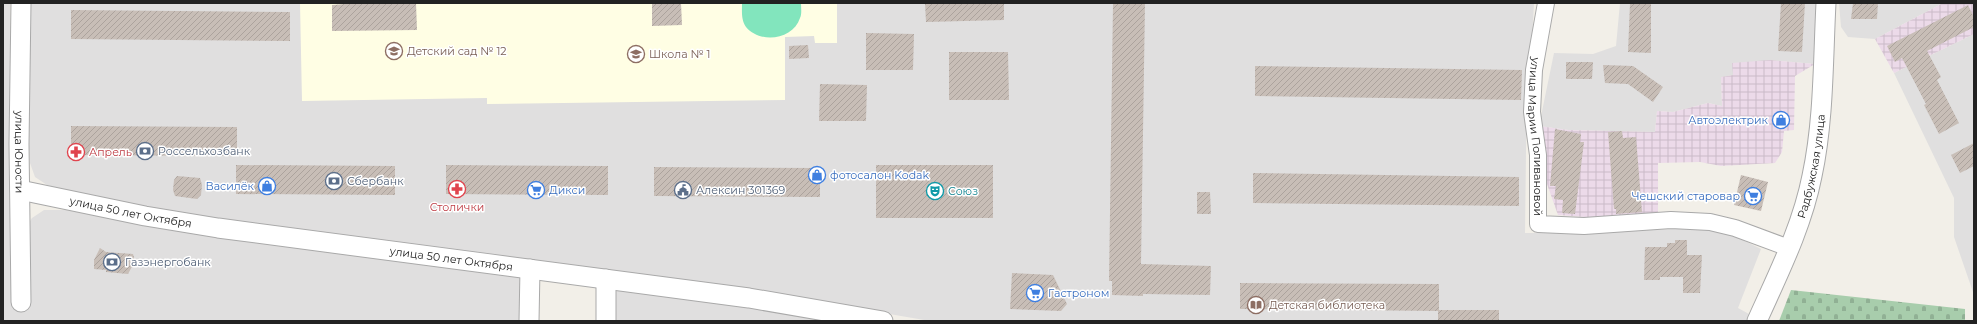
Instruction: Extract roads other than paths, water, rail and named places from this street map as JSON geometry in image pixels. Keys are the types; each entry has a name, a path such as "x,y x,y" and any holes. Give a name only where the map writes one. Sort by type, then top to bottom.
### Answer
{"street":[{"name":"улица Юности","path":"21,3 19,144 21,302"},
{"name":"улица Марии Поливановой","path":"1546,3 1534,70 1532,112 1538,155 1538,224 1584,226 1671,220 1710,222 1735,228 1789,248"},
{"name":"Радбужская улица","path":"1757,321 1789,248 1807,199 1814,163 1820,113 1826,3"},
{"name":"улица 50 лет Октября","path":"20,190 145,216 218,228 749,298 883,321"},
{"path":"529,321 530,269"},
{"path":"606,279 606,321"}],"place":[{"name":"Детский сад № 12","path":"394,51"},
{"name":"Школа № 1","path":"636,54"},
{"name":"Автоэлектрик","path":"1781,120"},
{"name":"Россельхозбанк","path":"145,151"},
{"name":"Апрель","path":"76,152"},
{"name":"фотосалон Kodak","path":"817,175"},
{"name":"Сбербанк","path":"334,181"},
{"name":"Василёк","path":"267,186"},
{"name":"Столички","path":"457,189"},
{"name":"Дикси","path":"536,190"},
{"name":"Алексин 301369","path":"683,190"},
{"name":"Союз","path":"935,191"},
{"name":"Чешский старовар","path":"1753,196"},
{"name":"Газэнергобанк","path":"112,262"},
{"name":"Гастроном","path":"1035,293"},
{"name":"Детская библиотека","path":"1256,305"}]}
